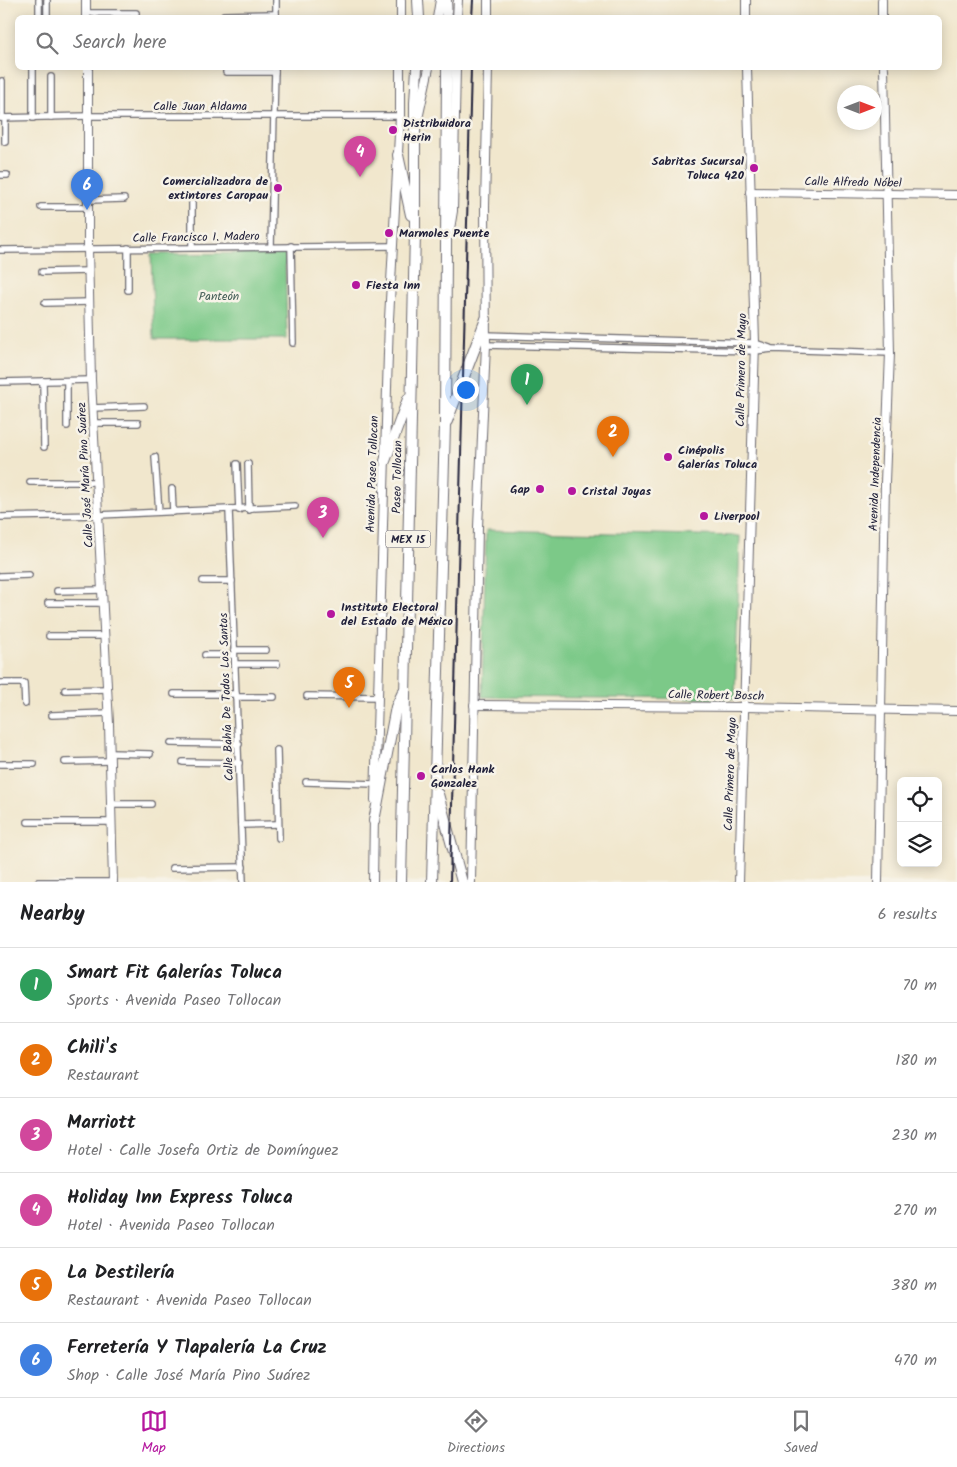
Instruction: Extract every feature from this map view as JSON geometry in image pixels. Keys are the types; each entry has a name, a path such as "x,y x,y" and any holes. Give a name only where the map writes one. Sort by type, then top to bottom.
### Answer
{"highway":[{"path":"418,0 419,15"},
{"path":"446,0 447,15"},
{"path":"415,133 417,70"},
{"path":"446,244 447,70"},
{"name":"Paseo Tollocan","path":"401,882 415,232 415,133"},
{"path":"398,155 415,232"},
{"name":"MEX 15","path":"432,882 445,424 446,244"},
{"path":"445,424 486,319"},
{"path":"385,461 411,391"},
{"path":"374,821 396,708 406,687"},
{"path":"435,779 462,882"}],"main road":[{"path":"86,0 86,15"},
{"path":"401,0 401,15"},
{"path":"438,15 440,0"},
{"path":"457,15 458,0"},
{"path":"488,0 488,15"},
{"path":"746,0 746,15"},
{"path":"882,0 882,15"},
{"name":"Calle José María Pino Suárez","path":"88,70 88,249 91,380 110,757 113,882"},
{"name":"Avenida Paseo Tollocan","path":"373,882 392,246 400,116 400,70"},
{"name":"MEX 15","path":"415,133 429,70"},
{"name":"MEX 15","path":"446,244 453,211 456,70"},
{"path":"471,882 478,527 486,345 485,207 488,70"},
{"name":"Calle Primero de Mayo","path":"739,882 755,347 747,70"},
{"name":"Avenida Independencia","path":"878,882 885,482 890,353 884,70"},
{"name":"Calle Alfredo Nóbel","path":"750,192 957,195"},
{"name":"Calle Robert Bosch","path":"474,705 957,711"}],"street":[{"path":"39,0 39,15"},
{"path":"47,0 47,15"},
{"path":"276,0 276,15"},
{"path":"86,15 136,13"},
{"path":"33,70 33,118"},
{"path":"226,72 275,70 271,246"},
{"path":"51,77 51,118"},
{"path":"2,80 2,118 5,142"},
{"name":"Calle Juan Aldama","path":"2,118 88,116 400,116"},
{"path":"0,175 7,175"},
{"path":"41,207 124,199"},
{"path":"192,203 192,247"},
{"path":"291,246 293,343"},
{"name":"Calle Francisco I. Madero","path":"0,250 392,246"},
{"path":"128,248 128,290"},
{"path":"42,272 89,271"},
{"path":"44,303 90,302"},
{"path":"486,335 890,353"},
{"path":"486,345 755,347"},
{"path":"67,380 68,426"},
{"path":"0,382 91,380"},
{"path":"43,381 44,447"},
{"path":"92,408 144,406"},
{"path":"93,423 138,423"},
{"path":"154,456 159,512"},
{"path":"237,464 239,510"},
{"path":"248,464 249,510"},
{"path":"30,482 97,482"},
{"path":"172,489 173,512"},
{"path":"0,516 249,510 295,506"},
{"name":"Calle Bahía De Todos Los Santos","path":"229,510 243,882"},
{"path":"0,576 29,576"},
{"path":"203,581 232,581"},
{"path":"58,591 102,590"},
{"path":"48,603 102,603"},
{"path":"49,636 104,636"},
{"path":"205,656 266,650"},
{"path":"235,664 277,664"},
{"path":"0,683 24,683 25,704"},
{"path":"65,690 107,690"},
{"path":"174,694 274,697"},
{"path":"307,696 377,698"},
{"path":"52,715 108,713"},
{"path":"171,744 238,744"},
{"path":"277,750 279,838"},
{"path":"65,762 150,754"},
{"path":"183,762 239,763"},
{"path":"0,764 34,764"},
{"path":"306,782 375,784"},
{"path":"111,804 151,804"},
{"path":"28,822 112,822"},
{"path":"241,825 278,824"},
{"path":"172,868 243,867"},
{"path":"38,882 113,882"}],"green space":[{"name":"Panteón","path":"285,253 287,339 154,339 151,254"},
{"path":"486,530 740,536 735,699 482,697"}],"railway":[{"path":"472,15 473,0"},
{"path":"450,882 471,70"}],"place":[{"name":"Distribuidora Herin","path":"393,130"},
{"name":"Sabritas Sucursal Toluca 420","path":"754,168"},
{"name":"Holiday Inn Express Toluca","path":"360,177"},
{"name":"Comercializadora de extintores Caropau","path":"278,188"},
{"name":"Ferretería Y Tlapalería La Cruz","path":"87,210"},
{"name":"Marmoles Puente","path":"389,233"},
{"name":"Fiesta Inn","path":"356,285"},
{"name":"Smart Fit Galerías Toluca","path":"527,405"},
{"name":"Chili's","path":"613,457"},
{"name":"Cinépolis Galerías Toluca","path":"668,457"},
{"name":"Gap","path":"540,489"},
{"name":"Cristal Joyas","path":"572,491"},
{"name":"Liverpool","path":"704,516"},
{"name":"Marriott","path":"323,538"},
{"name":"Instituto Electoral del Estado de México","path":"331,614"},
{"name":"La Destilería","path":"349,708"},
{"name":"Carlos Hank Gonzalez","path":"421,776"}]}
